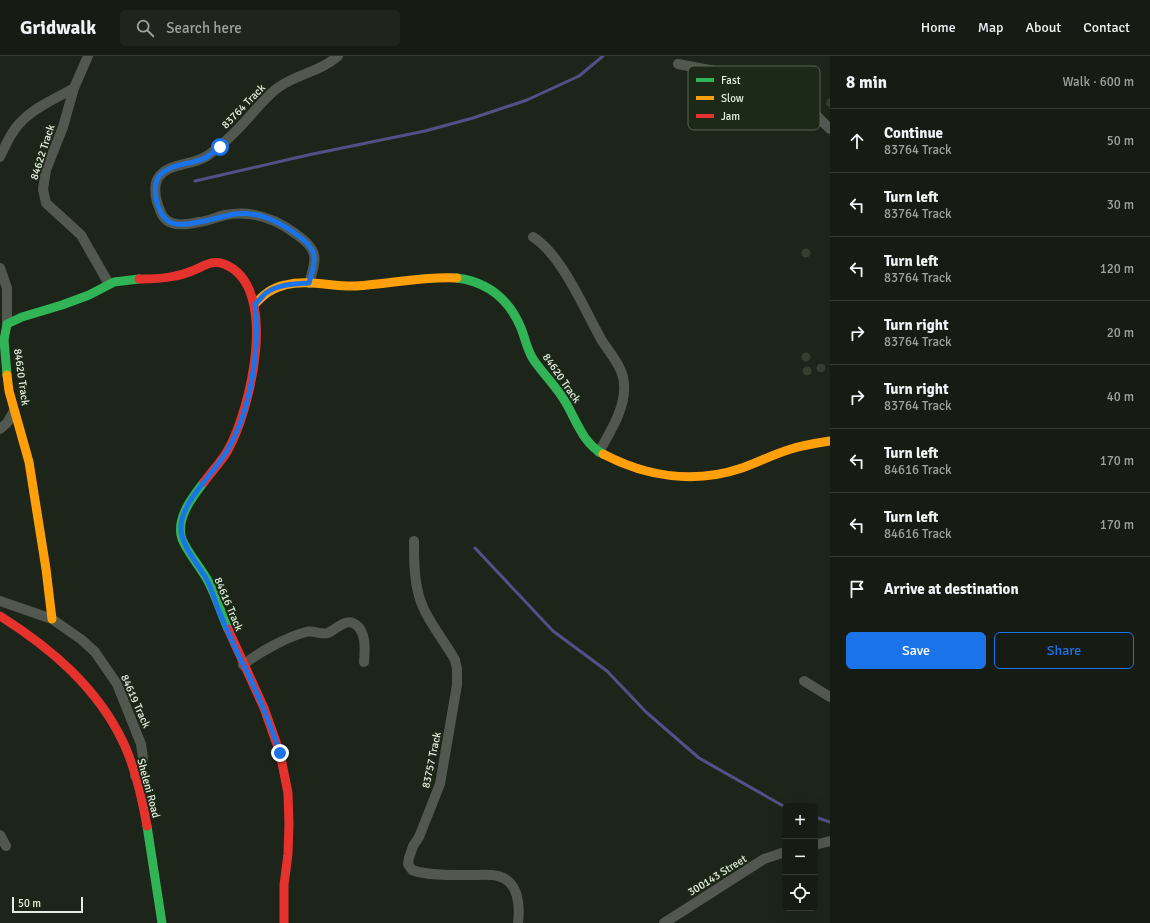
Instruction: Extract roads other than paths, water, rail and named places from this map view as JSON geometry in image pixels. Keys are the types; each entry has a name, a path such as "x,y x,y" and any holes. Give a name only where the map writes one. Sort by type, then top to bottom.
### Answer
{"street":[{"name":"84622 Track","path":"88,56 74,88 63,127 45,176 42,190 43,197 50,208 81,235 109,284"},
{"name":"83764 Track","path":"309,283 315,256 312,249 306,241 282,224 269,218 243,213 226,215 187,224 173,224 166,220 159,209 156,194 156,183 159,176 168,170 178,165 205,158 220,147 279,86 317,70 338,56"},
{"path":"678,64 689,66"},
{"path":"0,157 12,133 23,120 35,111 74,88"},
{"path":"820,119 830,129"},
{"path":"533,238 539,241 561,266 602,341 617,362 624,382 622,406 599,452"},
{"name":"84616 Track","path":"109,284 119,281 173,276 193,271 207,264 217,262 231,268 241,276 255,304 257,317 257,343 254,365 250,388 237,431 227,451 193,497 183,516 181,528 182,539 208,581 220,614 264,708 280,753 288,793 289,824 288,854 284,885 284,923"},
{"path":"0,268 7,288 8,324"},
{"name":"84620 Track","path":"309,283 348,287 380,285 426,278 461,278 476,281 498,294 518,321 530,354 537,366 562,396 591,446 599,452 632,467 648,472 670,477 689,478 721,474 757,463 778,453 803,445 830,441"},
{"path":"255,304 266,293 273,289 283,286 309,283"},
{"path":"8,324 16,319 95,292 109,284"},
{"name":"84620 Track","path":"8,324 4,340 5,388 29,462 52,619"},
{"path":"0,429 7,423 14,412"},
{"name":"83757 Track","path":"414,541 416,582 419,597 427,614 455,660 457,669 457,685 440,784 419,837 411,852 408,864 412,870 423,873 491,875 500,877 509,882 514,888 518,898 518,923"},
{"name":"84619 Track","path":"0,601 52,619 82,640 96,652 117,684 138,734 143,751 141,766 135,776"},
{"name":"Sheleni Road","path":"0,616 17,626 74,673 98,702 116,730 133,767 142,800 162,923"},
{"path":"244,665 255,655 299,635 312,631 326,633 350,622 355,624 361,631 364,638 364,662"},
{"path":"804,681 830,696"},
{"path":"0,835 6,846"},
{"path":"818,843 830,841"},
{"name":"300143 Street","path":"664,923 764,859 782,853"}],"waterway":[{"path":"195,181 308,155 425,131 473,118 527,100 579,76 603,56"},
{"path":"475,548 553,631 607,671 646,712 699,758 782,805"},
{"path":"818,818 830,822"}]}
